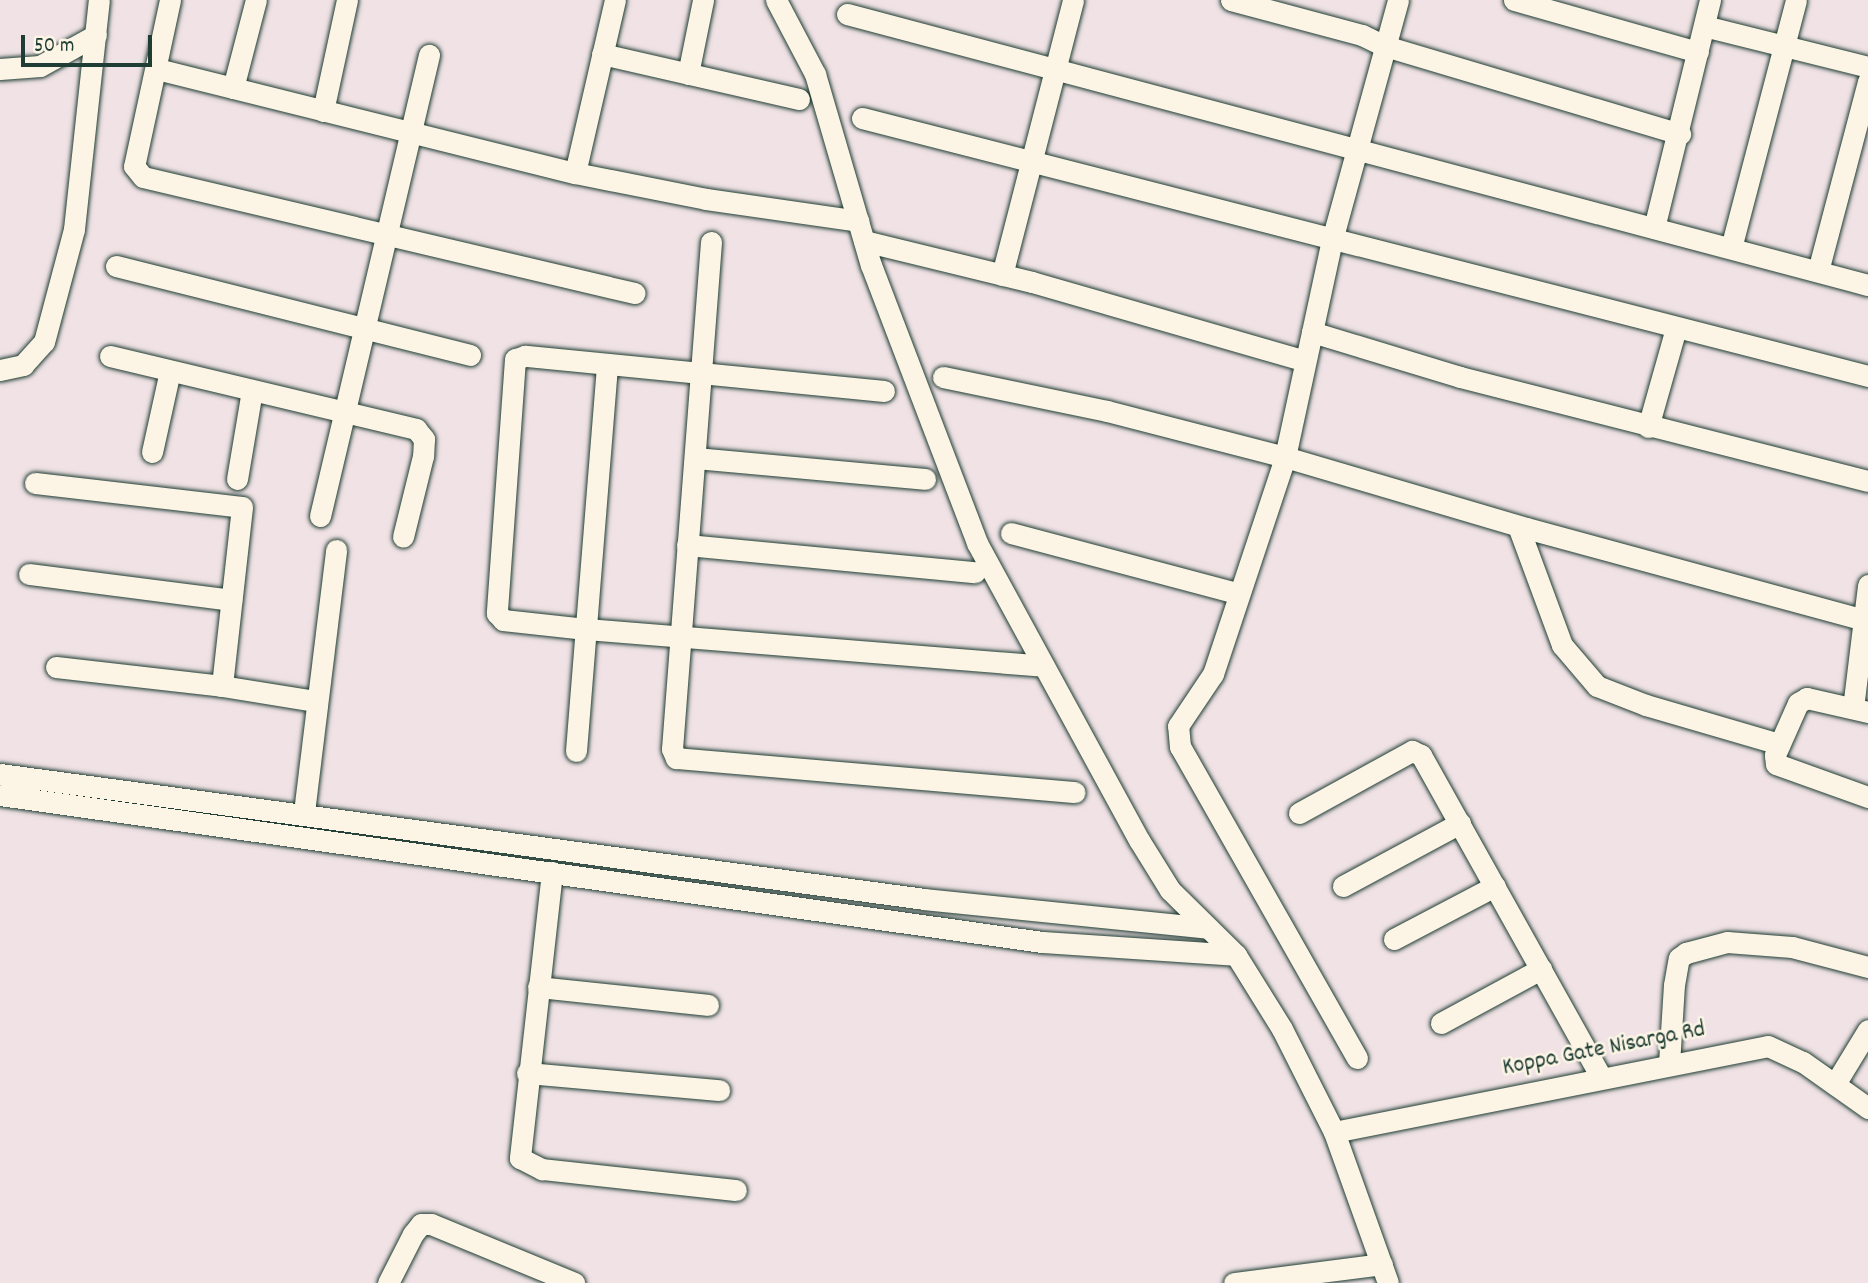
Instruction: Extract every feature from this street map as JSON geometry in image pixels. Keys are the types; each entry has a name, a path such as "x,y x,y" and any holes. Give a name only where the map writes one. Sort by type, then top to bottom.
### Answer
{"street":[{"path":"0,370 23,365 44,342 74,229 99,0"},
{"path":"170,0 158,69 134,166 143,177 389,232 634,293"},
{"path":"233,88 256,0"},
{"path":"323,111 347,0"},
{"path":"575,173 615,0"},
{"path":"688,74 703,0"},
{"path":"776,0 791,10 815,74 864,241 977,543 1139,841 1170,890 1236,955 1282,1029 1334,1132 1385,1273 1234,1283"},
{"path":"1002,275 1073,0"},
{"path":"1231,0 1362,35 1385,46 1680,134"},
{"path":"1357,1058 1180,747 1178,726 1213,674 1237,593 1285,457 1332,240 1398,0"},
{"path":"1514,0 1698,52"},
{"path":"1654,228 1680,134 1710,0"},
{"path":"1731,248 1796,0"},
{"path":"848,13 1055,66 1868,285"},
{"path":"1704,26 1868,67"},
{"path":"0,69 40,66 96,35"},
{"path":"602,54 799,99"},
{"path":"320,516 429,55"},
{"path":"158,69 575,173 706,199 858,220"},
{"path":"1818,271 1868,82"},
{"path":"862,118 1868,376"},
{"path":"864,241 1002,275 1305,361"},
{"path":"710,242 687,545 683,637 672,749 676,758 1075,792"},
{"path":"116,266 470,355"},
{"path":"1648,427 1676,328"},
{"path":"1312,332 1460,377 1868,481"},
{"path":"110,356 416,429 424,439 403,537"},
{"path":"884,391 525,356 515,359 497,613 503,620 586,629 1044,666"},
{"path":"576,751 607,364"},
{"path":"152,452 170,370"},
{"path":"943,377 1107,411 1285,457 1518,526 1866,620"},
{"path":"237,479 252,390"},
{"path":"695,458 925,479"},
{"path":"35,483 242,507 222,686"},
{"path":"1518,526 1562,645 1597,686 1646,705 1779,744"},
{"path":"1011,533 1237,593"},
{"path":"687,545 975,572"},
{"path":"304,813 336,550"},
{"path":"29,574 231,600"},
{"path":"1868,585 1861,710 1807,698 1798,704 1779,744 1776,764 1868,797"},
{"path":"56,667 222,686 316,701"},
{"path":"1299,813 1412,751 1421,755 1601,1077"},
{"path":"0,774 304,813 924,900 1208,928"},
{"path":"0,795 1041,942 1236,955"},
{"path":"1343,886 1460,823"},
{"path":"552,872 527,1073 520,1158 527,1165 736,1190"},
{"path":"1394,939 1495,886"},
{"path":"1669,1064 1674,985 1679,958 1686,953 1727,942 1779,946 1868,967"},
{"path":"1441,1023 1541,969"},
{"path":"538,987 708,1005"},
{"path":"1835,1084 1868,1030"},
{"name":"Koppa Gate Nisarga Rd","path":"1334,1132 1768,1046 1803,1062 1868,1108"},
{"path":"527,1073 719,1090"},
{"path":"388,1283 421,1224 431,1224 572,1283"}]}
